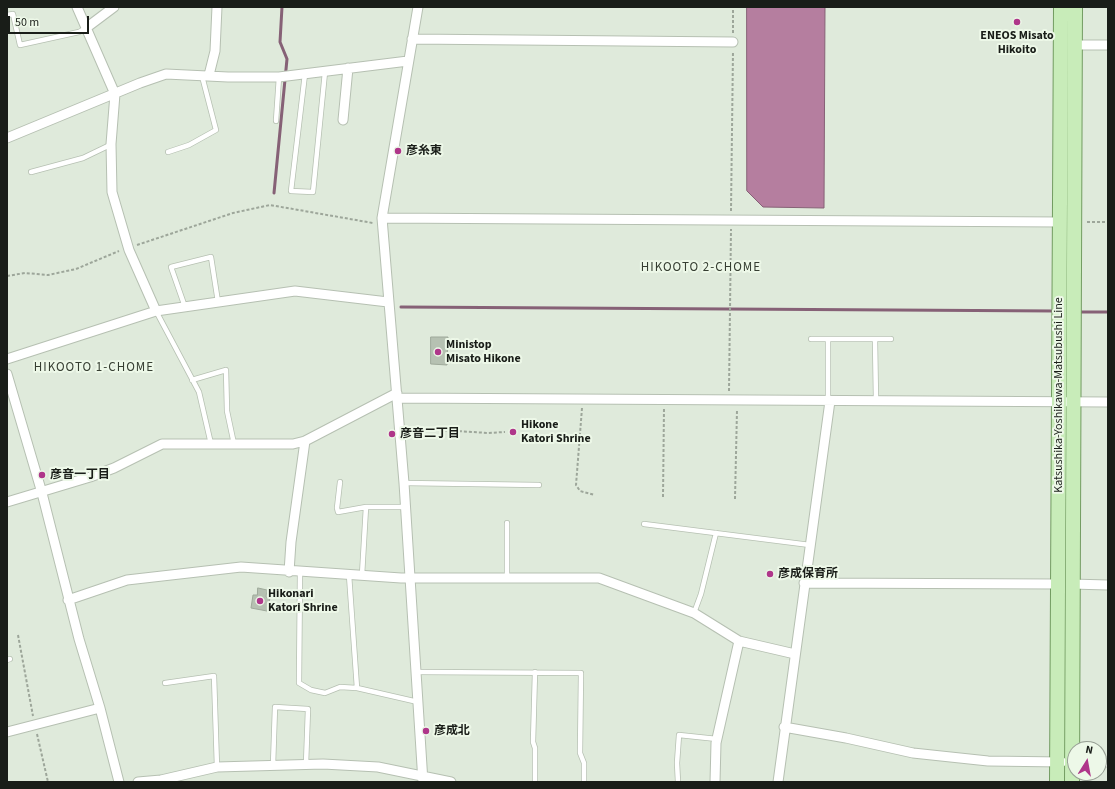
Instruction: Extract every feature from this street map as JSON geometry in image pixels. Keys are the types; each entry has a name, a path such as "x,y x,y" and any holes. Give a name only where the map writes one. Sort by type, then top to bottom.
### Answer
{"main road":[{"name":"Katsushika-Yoshikawa-Matsubushi Line","path":"1057,782 1056,678 1065,584 1073,401 1061,7"},
{"name":"Katsushika-Yoshikawa-Matsubushi Line","path":"1072,741 1058,401 1075,45 1075,7"}],"street":[{"path":"77,7 115,94 111,144 112,192 128,248 156,311"},
{"path":"86,28 114,7"},
{"path":"206,75 215,51 217,7"},
{"path":"418,7 378,220 397,395 423,779"},
{"path":"412,39 733,42"},
{"path":"1075,45 1108,45"},
{"path":"7,138 166,74 228,77 279,77 408,61"},
{"path":"343,120 348,68"},
{"path":"378,220 1067,222"},
{"path":"7,359 156,311 295,291 388,302"},
{"path":"7,374 42,493 78,639 100,708 119,782"},
{"path":"7,502 42,493 114,468 162,444 293,444 305,441 397,395 583,399 1108,402"},
{"path":"778,782 784,727 829,401"},
{"path":"289,572 305,441"},
{"path":"68,600 127,580 241,567 289,572 410,578 599,578 694,613 739,641 795,654"},
{"path":"804,583 1108,585"},
{"path":"716,782 717,739 739,641"},
{"path":"7,732 100,708"},
{"path":"784,727 846,738 913,753 988,761 1067,762"},
{"path":"138,782 161,780 218,767 306,764 378,767 423,779 451,782"}],"lane":[{"path":"7,15 13,14 20,45 79,32 86,28"},
{"path":"304,74 291,191 313,192 325,71"},
{"path":"168,152 189,145 216,130 206,75"},
{"path":"276,121 279,77"},
{"path":"31,172 83,158 111,144"},
{"path":"185,307 171,267 211,257 218,302"},
{"path":"156,311 199,392 211,444"},
{"path":"828,339 829,401"},
{"path":"811,340 891,339"},
{"path":"875,340 876,400"},
{"path":"192,380 226,370 227,411 234,444"},
{"path":"340,482 337,508 338,512 366,507 405,507"},
{"path":"404,483 539,485"},
{"path":"362,576 366,507"},
{"path":"507,523 507,577"},
{"path":"644,524 810,545"},
{"path":"694,613 701,594 716,533"},
{"path":"300,572 300,683 311,690 325,693 340,687 357,688 418,702"},
{"path":"349,575 357,688"},
{"path":"416,672 535,672 581,674 580,753 584,763 584,782"},
{"path":"535,672 533,742 535,748 535,782"},
{"path":"165,683 214,676 218,767"},
{"path":"273,765 275,707 308,709 306,764"},
{"path":"678,782 677,764 679,735 717,739"}],"path":[{"path":"733,7 733,42"},
{"path":"7,276 24,273 48,275 76,269 128,248 233,212 270,205 378,220"},
{"path":"1067,222 1108,222"},
{"path":"583,399 576,485 580,491 595,495"},
{"path":"664,399 664,497"},
{"path":"735,499 738,400"},
{"path":"399,428 488,433 505,432"},
{"path":"18,635 48,782"}],"shaded area":[{"path":"747,7 825,7 824,208 763,207 747,191"}],"building":[{"path":"431,337 448,337 447,365 431,364"},
{"path":"258,588 267,590 266,597 270,598 267,611 251,608 253,595 257,595"}],"waterway":[{"path":"274,193 287,59 280,42 282,7"},
{"path":"401,307 1056,311"},
{"path":"1078,312 1108,312"}],"place":[{"name":"ENEOS Misato Hikoito","path":"1017,22"},
{"name":"彦糸東","path":"398,151"},
{"name":"Ministop Misato Hikone","path":"438,352"},
{"name":"Hikone Katori Shrine","path":"513,432"},
{"name":"彦音二丁目","path":"392,434"},
{"name":"彦音一丁目","path":"42,475"},
{"name":"彦成保育所","path":"770,574"},
{"name":"Hikonari Katori Shrine","path":"260,601"},
{"name":"彦成北","path":"426,731"}],"district":[{"name":"HIKOOTO 2-CHOME","path":"701,268"},
{"name":"HIKOOTO 1-CHOME","path":"94,368"}]}
